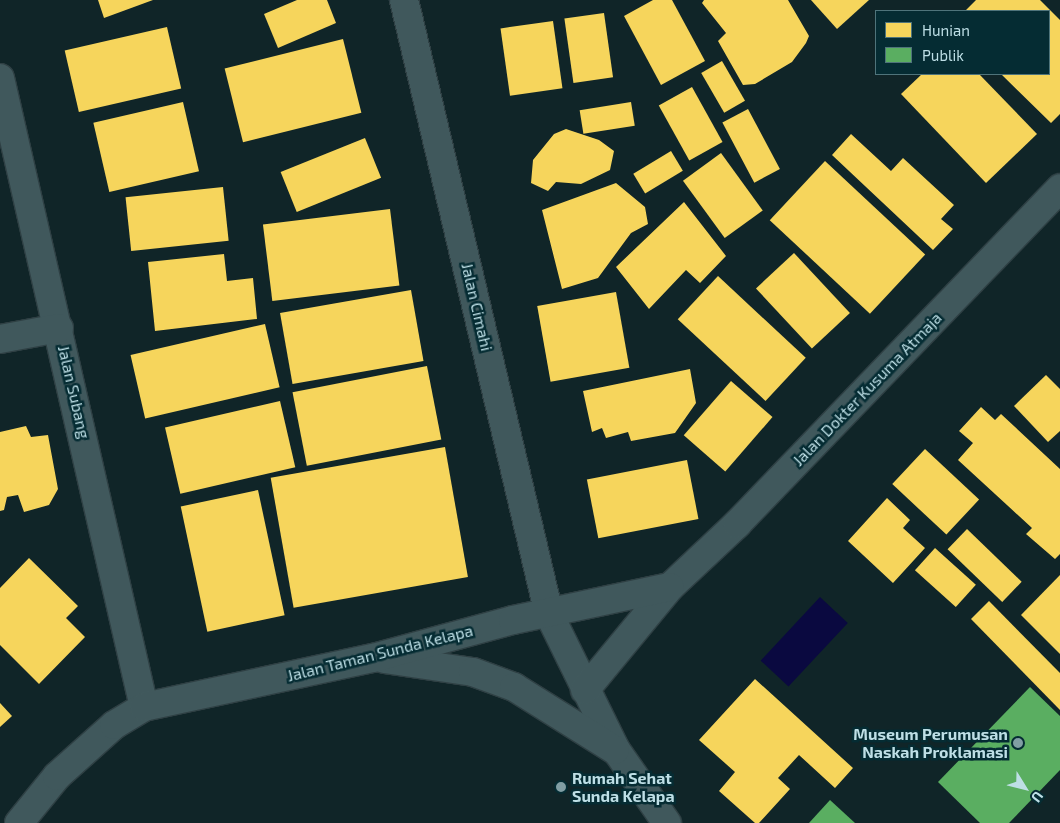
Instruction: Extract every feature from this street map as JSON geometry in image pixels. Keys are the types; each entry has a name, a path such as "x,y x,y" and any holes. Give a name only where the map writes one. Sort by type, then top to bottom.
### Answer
{"street":[{"name":"Jalan Cimahi","path":"409,1 549,614"},
{"name":"Jalan Subang","path":"0,78 59,328 144,707"},
{"name":"Jalan Dokter Kusuma Atmaja","path":"586,690 670,586 737,524 1060,188"},
{"path":"0,338 59,328"},
{"name":"Jalan Dokter Kusuma Atmaja","path":"549,614 670,586"},
{"name":"Jalan Taman Sunda Kelapa","path":"19,823 57,776 114,725 144,707 373,658 549,614"},
{"path":"549,614 616,750 667,823"},
{"path":"373,658 473,672 514,687 616,750"}],"shaded area":[{"path":"820,597 848,623 788,687 761,661"}],"building: Hunian":[{"path":"98,0 153,0 104,18"},
{"path":"297,0 327,0 336,23 278,48 264,14"},
{"path":"653,0 672,0 705,61 661,85 624,16"},
{"path":"704,0 788,0 809,36 792,62 755,84 743,85 718,41 726,33 702,3"},
{"path":"811,0 869,0 837,29"},
{"path":"976,0 1040,0 1050,10 966,10"},
{"path":"1050,10 1060,20 1060,114 1051,123 1002,75 1050,75"},
{"path":"604,13 613,77 573,83 564,19"},
{"path":"553,21 562,88 510,96 501,28"},
{"path":"167,27 181,88 79,112 65,51"},
{"path":"343,39 361,113 243,142 225,69"},
{"path":"722,61 745,101 724,113 701,73"},
{"path":"921,75 980,75 1037,134 986,183 901,94"},
{"path":"692,87 723,142 689,161 659,105"},
{"path":"183,102 199,171 109,192 93,123"},
{"path":"631,102 635,126 583,134 580,110"},
{"path":"748,109 780,169 754,183 722,123"},
{"path":"566,129 599,140 614,151 610,170 581,184 556,182 548,191 531,183 533,160 554,134"},
{"path":"851,134 891,171 903,158 954,205 941,219 953,229 933,250 832,155"},
{"path":"365,138 381,178 297,212 281,172"},
{"path":"671,151 683,171 645,193 633,174"},
{"path":"721,153 763,210 725,238 683,181"},
{"path":"825,161 925,254 870,314 770,220"},
{"path":"616,183 645,207 648,224 631,233 598,278 562,289 542,210"},
{"path":"223,187 229,241 131,251 126,197"},
{"path":"684,202 726,256 700,283 686,270 649,309 616,267"},
{"path":"390,209 399,285 272,301 263,225"},
{"path":"794,253 850,313 812,348 756,288"},
{"path":"224,254 227,281 253,278 257,319 155,331 148,262"},
{"path":"718,276 806,358 766,401 678,319"},
{"path":"411,290 424,361 293,384 280,313"},
{"path":"616,292 629,368 551,382 537,306"},
{"path":"265,324 280,387 145,418 131,355"},
{"path":"427,366 441,440 307,466 293,392"},
{"path":"690,369 696,403 675,433 631,441 628,432 606,438 602,428 592,432 583,391"},
{"path":"1046,375 1060,389 1060,431 1048,442 1014,406"},
{"path":"731,381 773,417 725,471 684,435"},
{"path":"280,401 295,467 180,494 165,428"},
{"path":"981,407 995,420 1001,414 1060,469 1060,554 1055,559 1026,534 1032,528 958,460 973,443 959,431"},
{"path":"26,426 31,437 48,435 58,489 49,505 24,512 18,495 7,497 4,510 0,511 0,432"},
{"path":"445,447 468,577 294,608 271,478"},
{"path":"925,449 979,499 946,535 892,484"},
{"path":"687,460 698,519 598,538 587,479"},
{"path":"258,490 285,615 207,632 181,506"},
{"path":"887,498 910,520 903,528 925,548 893,583 848,541"},
{"path":"967,529 1022,582 1002,602 948,549"},
{"path":"935,548 976,585 956,607 915,570"},
{"path":"29,558 78,606 66,618 85,637 39,684 0,645 0,588"},
{"path":"1060,575 1060,654 1021,615"},
{"path":"989,601 1060,673 1060,710 971,619"},
{"path":"755,679 853,768 835,788 799,755 778,778 790,789 759,823 755,823 719,791 735,772 699,740"},
{"path":"0,703 12,716 0,727"}],"building: Publik":[{"name":"Museum Perumusan Naskah Proklamasi","path":"1030,687 1060,716 1060,770 1009,823 980,823 938,782"},
{"path":"830,800 855,823 809,823"}],"place":[{"name":"Museum Perumusan Naskah Proklamasi","path":"1018,743"},
{"name":"Rumah Sehat Sunda Kelapa","path":"561,787"}]}
